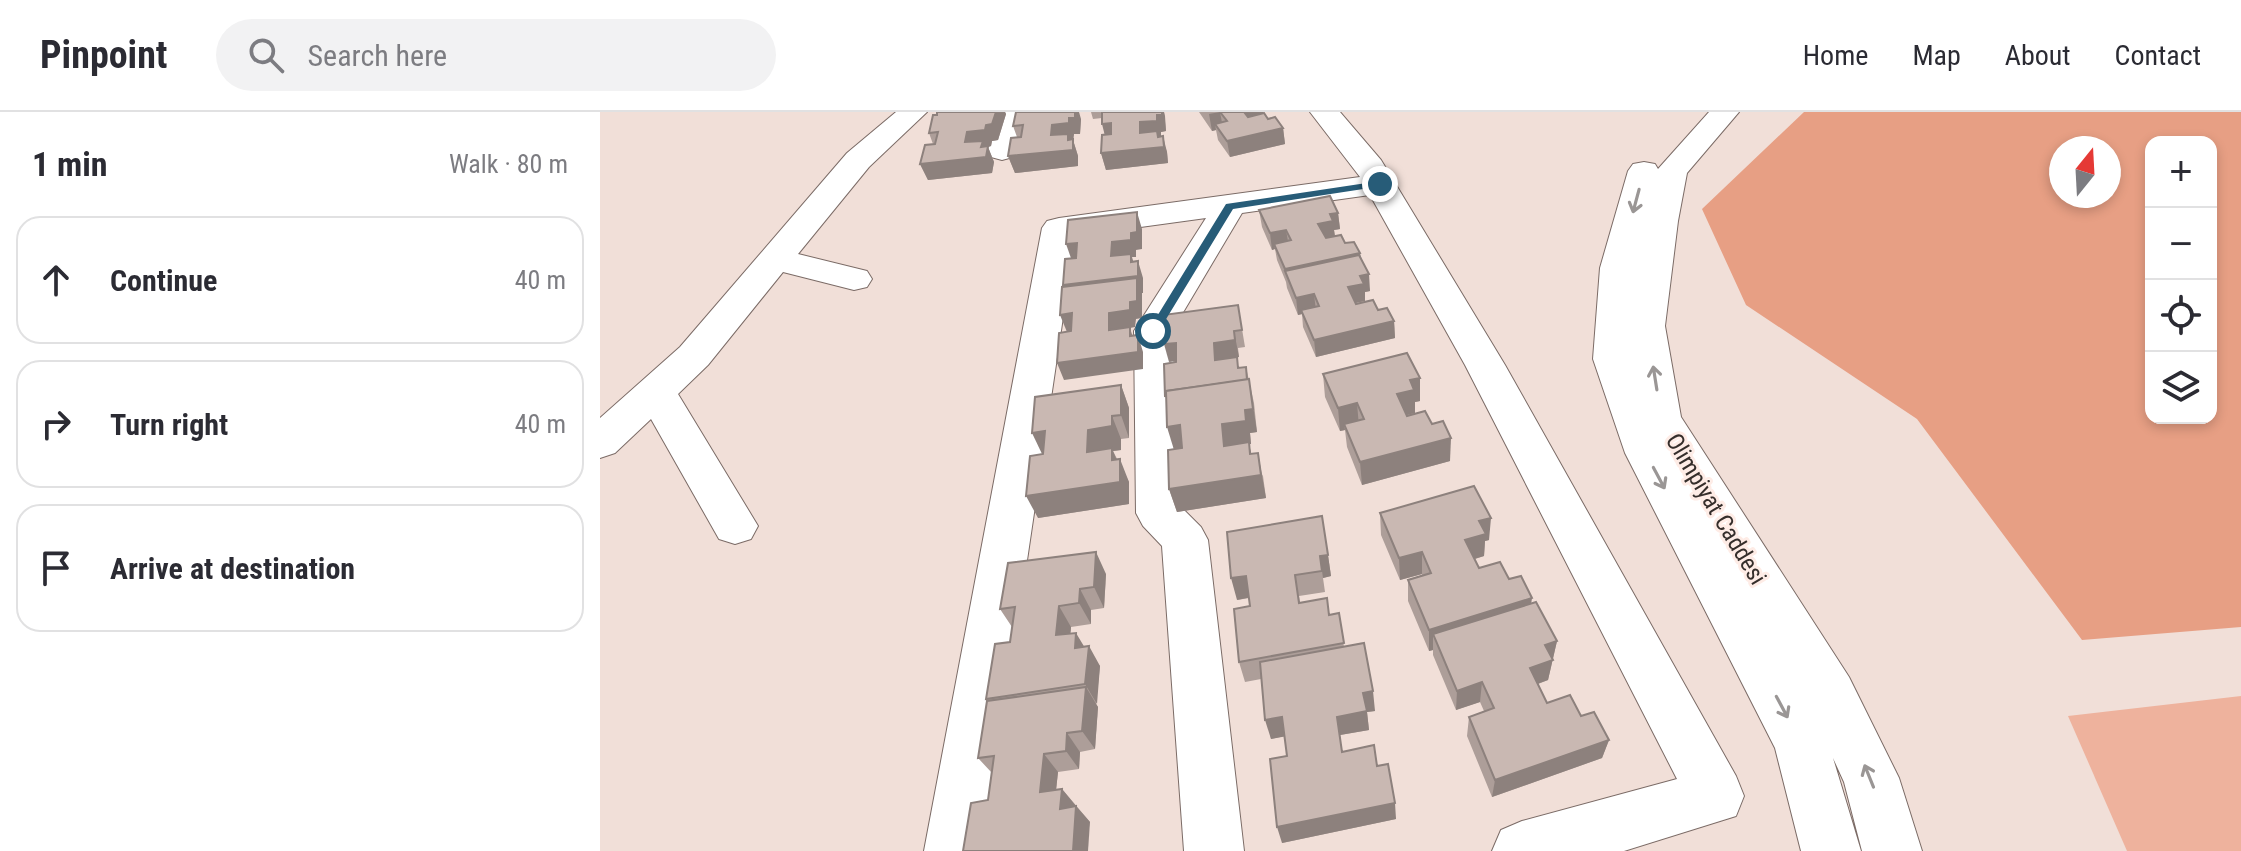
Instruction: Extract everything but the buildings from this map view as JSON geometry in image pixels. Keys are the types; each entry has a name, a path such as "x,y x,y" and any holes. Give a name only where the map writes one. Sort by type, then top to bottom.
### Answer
{"street":[{"path":"600,442 694,356 858,160 913,112"},
{"path":"1002,151 1016,112"},
{"path":"1324,112 1366,160 1485,365 1716,796 1522,851"},
{"name":"Olimpiyat Caddesi","path":"1689,112 1645,167 1618,268 1612,359 1646,453 1801,743 1831,851"},
{"name":"Olimpiyat Caddesi","path":"1725,112 1672,171 1661,221 1646,326 1661,419 1830,694 1871,778 1892,851"},
{"path":"954,851 1059,228 1380,184"},
{"path":"1214,851 1185,540 1159,513 1153,331 1230,206"},
{"path":"775,259 854,279"},
{"path":"656,391 735,526"}],"shaded area":[{"path":"1804,112 2241,112 2241,627 2082,640 1917,419 1746,305 1702,209"},
{"path":"2241,696 2241,851 2127,851 2068,716"}],"route":[{"path":"1153,331 1230,206 1380,184"}]}
